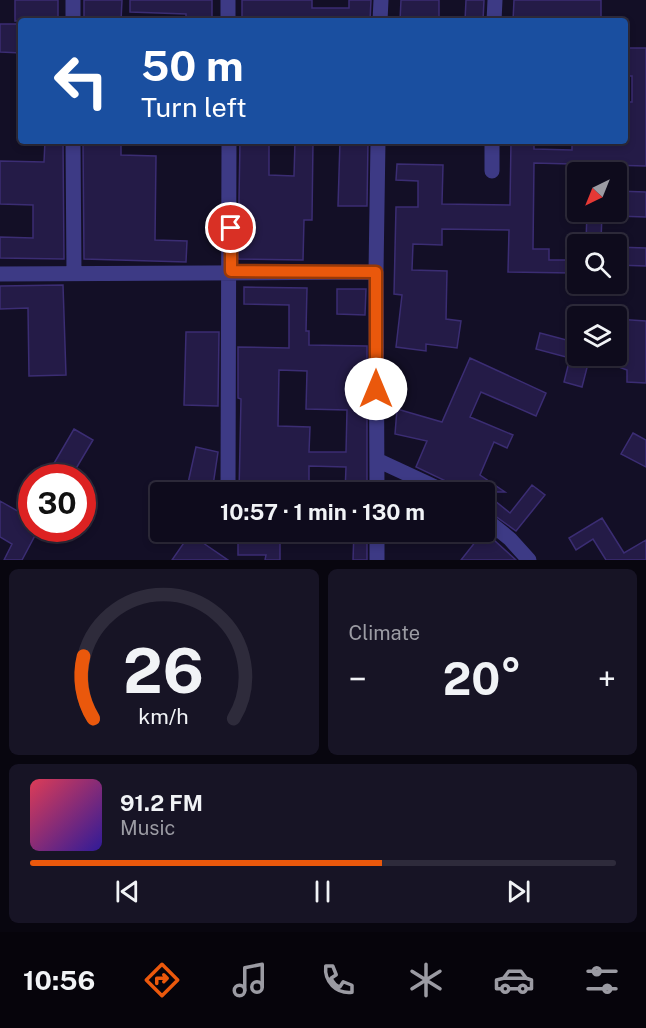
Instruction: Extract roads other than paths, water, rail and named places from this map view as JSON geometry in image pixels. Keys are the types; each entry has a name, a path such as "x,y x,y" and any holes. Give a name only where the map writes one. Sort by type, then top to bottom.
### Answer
{"street":[{"path":"73,0 73,18"},
{"path":"228,0 228,18"},
{"path":"380,18 381,0"},
{"path":"494,18 495,0"},
{"path":"74,144 74,273"},
{"path":"228,482 231,271 229,144"},
{"path":"377,482 378,144"},
{"path":"492,144 492,171"},
{"path":"0,274 376,272"},
{"path":"377,460 424,482"},
{"path":"495,527 530,560"},
{"path":"377,542 378,560"}]}
